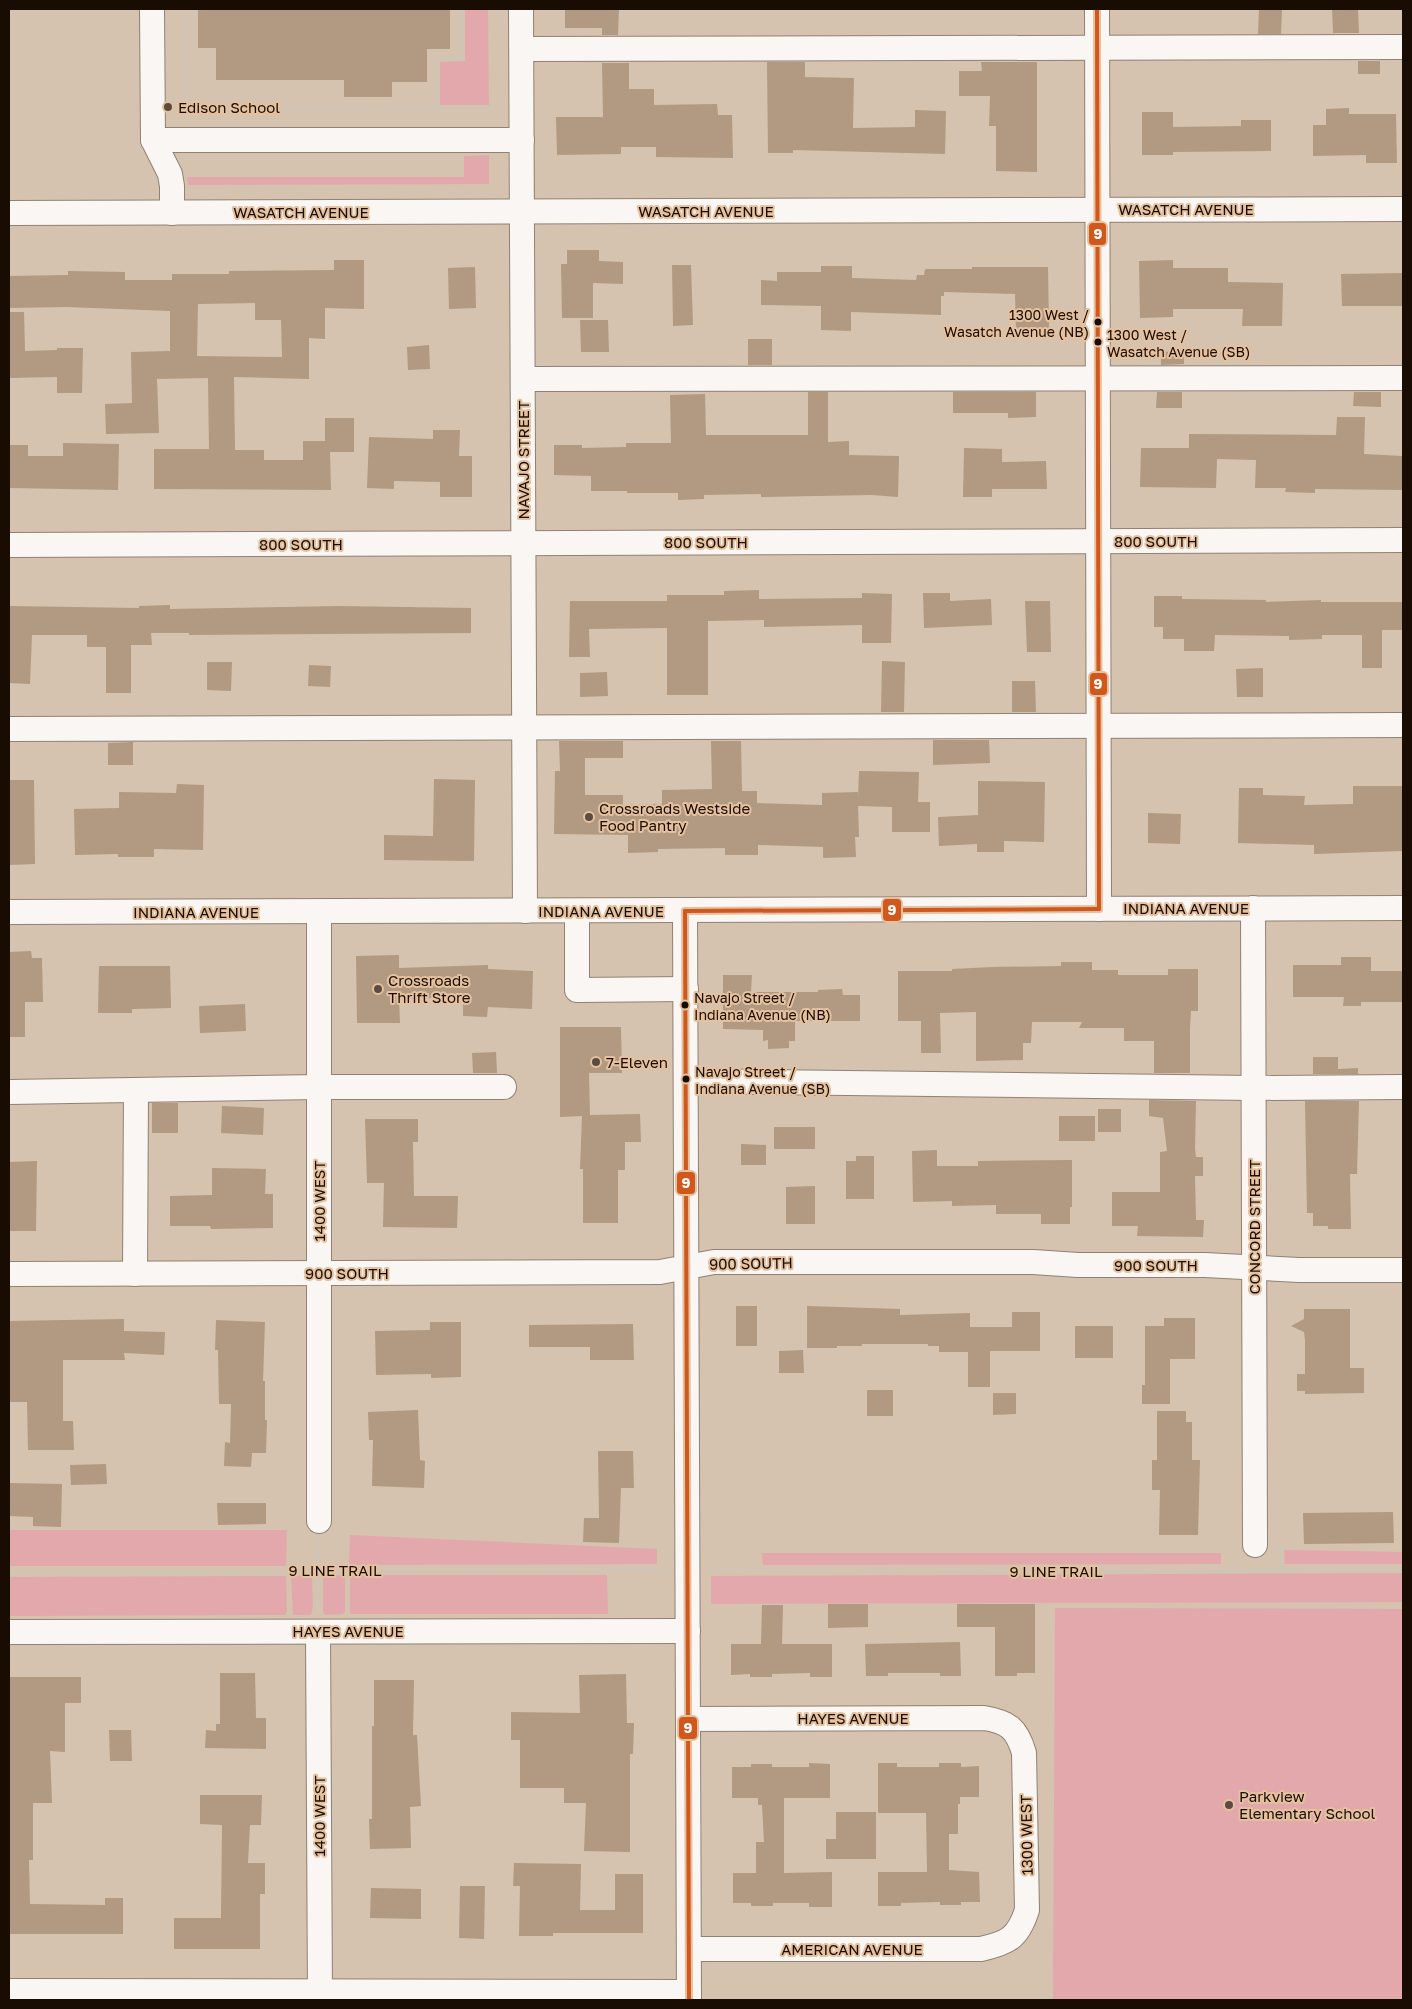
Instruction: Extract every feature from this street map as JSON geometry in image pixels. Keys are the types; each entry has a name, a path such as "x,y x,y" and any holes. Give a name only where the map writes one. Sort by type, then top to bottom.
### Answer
{"street":[{"path":"152,9 153,140 170,174 172,213"},
{"name":"NAVAJO STREET","path":"522,9 525,911"},
{"path":"1097,9 1099,909"},
{"path":"522,49 1403,47"},
{"path":"153,140 522,140"},
{"name":"WASATCH AVENUE","path":"9,213 1403,209"},
{"path":"523,379 1403,378"},
{"name":"800 SOUTH","path":"9,545 1403,540"},
{"path":"9,729 1403,725"},
{"name":"CONCORD STREET","path":"1253,908 1254,1545"},
{"name":"INDIANA AVENUE","path":"9,912 1403,908"},
{"path":"9,1991 320,1996 689,1996 685,910"},
{"path":"577,911 577,990 686,989"},
{"name":"1400 WEST","path":"319,912 319,1521"},
{"path":"686,1081 1253,1088 1403,1087"},
{"path":"9,1092 319,1087 504,1087"},
{"path":"135,1274 136,1090"},
{"name":"900 SOUTH","path":"9,1274 660,1272 714,1262 1033,1262 1204,1264 1299,1270 1403,1270"},
{"name":"HAYES AVENUE","path":"9,1632 688,1631"},
{"name":"1400 WEST","path":"318,1632 320,1996"},
{"name":"HAYES AVENUE","path":"688,1719 984,1718 996,1720 1014,1730"},
{"name":"1300 WEST","path":"1012,1938 1022,1925 1027,1910 1024,1753 1014,1730"},
{"name":"AMERICAN AVENUE","path":"689,1949 981,1949 998,1945 1012,1938"}],"path":[{"path":"186,9 186,119"},
{"path":"436,108 436,59 461,59 461,9"},
{"path":"186,110 494,108"},
{"path":"318,1632 319,1521"},
{"path":"1282,1548 1282,1570"},
{"name":"9 LINE TRAIL","path":"708,1570 1403,1569"},
{"name":"9 LINE TRAIL","path":"9,1572 662,1570"}],"shaded area":[{"path":"465,9 488,9 489,105 440,105 440,62 465,61"},
{"path":"489,155 489,184 188,185 187,177 464,177 464,156"},
{"path":"9,1530 287,1530 286,1566 9,1566"},
{"path":"350,1535 657,1549 657,1564 349,1565"},
{"path":"1284,1550 1403,1552 1403,1564 1285,1564"},
{"path":"762,1553 1221,1553 1221,1564 763,1565"},
{"path":"1403,1573 1403,1602 711,1604 711,1576"},
{"path":"345,1575 345,1611 343,1614 325,1615 323,1612 323,1576"},
{"path":"350,1575 607,1575 608,1614 351,1614"},
{"path":"286,1576 287,1611 285,1615 9,1616 9,1577"},
{"path":"291,1576 312,1576 313,1606 311,1615 293,1615"},
{"name":"Parkview Elementary School","path":"1055,1608 1403,1609 1403,2000 1053,2000"}],"building":[{"path":"198,9 450,9 450,49 427,49 427,82 392,82 392,97 344,97 344,80 216,80 216,48 198,48"},
{"path":"565,9 619,9 618,35 602,35 602,28 565,28"},
{"path":"1259,9 1282,9 1281,34 1258,34"},
{"path":"1332,9 1358,9 1359,33 1333,33"},
{"path":"1358,61 1380,61 1380,74 1358,74"},
{"path":"767,62 805,62 805,77 854,78 853,128 915,127 915,110 946,111 945,154 793,150 793,153 768,153"},
{"path":"981,62 1037,62 1037,172 996,171 996,126 989,126 990,96 959,96 959,71 982,71"},
{"path":"602,63 629,63 629,89 654,89 654,105 717,104 718,115 732,115 733,158 656,157 656,147 621,147 621,154 557,155 556,117 603,117"},
{"path":"1349,108 1349,114 1396,114 1397,163 1366,163 1366,155 1313,156 1313,125 1326,125 1326,109"},
{"path":"1142,112 1173,112 1173,127 1241,126 1241,120 1271,120 1271,151 1173,152 1173,155 1142,155"},
{"path":"567,250 599,250 599,261 623,262 623,284 593,283 593,318 562,318 561,264 567,264"},
{"path":"334,260 364,260 364,309 325,308 325,339 309,338 309,379 234,377 235,450 264,450 264,460 303,460 303,441 325,441 325,418 354,418 354,452 330,452 331,490 154,489 154,449 209,449 208,378 157,379 159,433 106,434 105,404 132,403 131,352 170,351 170,311 67,307 9,308 9,276 68,275 68,271 125,272 125,280 172,280 172,274 229,274 229,271 334,270","holes":["255,303 255,320 281,320 282,357 197,356 198,304"]},
{"path":"1173,260 1173,268 1228,268 1228,282 1283,283 1282,326 1242,326 1243,309 1173,309 1173,317 1140,318 1139,261"},
{"path":"672,265 691,265 693,325 673,326"},
{"path":"821,266 852,266 852,278 916,280 917,275 924,275 925,269 1048,267 1049,330 1016,331 1015,294 944,292 944,296 941,296 941,315 851,312 851,331 821,330 821,306 761,305 761,280 777,281 777,272 821,272"},
{"path":"475,267 476,308 449,309 448,268"},
{"path":"1403,273 1403,306 1342,306 1341,274"},
{"path":"9,312 24,312 25,351 83,348 82,393 57,393 57,377 9,378"},
{"path":"580,320 608,320 609,352 581,352"},
{"path":"748,339 772,339 772,365 748,365"},
{"path":"429,345 430,369 408,370 407,347"},
{"path":"1184,351 1184,364 1161,365 1161,352"},
{"path":"808,392 828,392 828,442 849,441 849,455 899,456 898,497 872,495 761,497 761,494 704,495 704,499 678,500 678,493 591,491 591,476 554,475 554,445 582,445 582,448 626,447 626,443 671,443 670,395 705,394 706,435 808,435"},
{"path":"953,392 1036,392 1036,417 1008,418 1008,413 953,413"},
{"path":"1157,392 1182,392 1182,408 1156,408"},
{"path":"1354,392 1381,392 1381,407 1353,406"},
{"path":"1337,417 1365,417 1364,454 1403,456 1403,490 1315,489 1315,493 1285,492 1286,488 1255,488 1256,460 1217,459 1216,488 1140,487 1141,448 1189,448 1189,434 1336,435"},
{"path":"433,430 460,430 459,456 472,456 472,497 440,497 440,482 394,481 394,489 367,488 369,437 433,439"},
{"path":"63,443 119,444 118,490 9,488 9,445 28,445 28,456 63,456"},
{"path":"964,448 1002,449 1002,462 1046,461 1047,489 992,489 992,497 963,497"},
{"path":"759,590 759,599 862,598 862,593 892,594 891,643 862,643 862,625 764,627 764,620 708,621 708,695 667,695 667,628 589,629 590,657 569,657 570,601 667,601 667,595 724,595 724,591"},
{"path":"923,593 950,593 950,601 991,599 992,625 924,628"},
{"path":"1154,596 1182,596 1182,599 1266,600 1266,602 1321,600 1321,602 1403,602 1403,630 1382,630 1382,668 1362,668 1362,635 1322,635 1322,639 1289,640 1289,636 1215,635 1214,651 1184,651 1184,639 1163,639 1163,627 1154,627"},
{"path":"1025,601 1050,601 1051,652 1027,652"},
{"path":"170,605 170,609 339,606 471,608 471,633 189,635 189,633 151,633 152,645 131,645 131,693 106,693 106,647 87,647 87,635 32,635 30,684 9,683 9,606 139,608 139,606"},
{"path":"882,661 905,662 904,712 881,712"},
{"path":"207,662 232,662 231,691 207,690"},
{"path":"309,665 331,666 330,687 308,686"},
{"path":"1263,668 1263,697 1237,697 1236,669"},
{"path":"607,672 608,696 580,697 580,673"},
{"path":"1012,681 1035,681 1036,712 1012,712"},
{"path":"933,740 989,740 990,763 933,765"},
{"path":"559,741 623,741 623,758 585,758 585,795 623,795 623,805 662,804 662,790 712,789 711,741 741,741 742,791 757,791 757,803 822,805 822,793 858,792 858,800 859,771 919,772 918,802 930,802 930,832 892,832 892,807 858,806 859,837 855,837 856,857 823,858 823,847 758,845 758,855 725,855 725,848 658,849 658,852 628,853 628,835 554,834 555,771 560,771"},
{"path":"133,742 133,765 108,765 108,743"},
{"path":"434,779 475,780 474,861 384,860 384,835 433,836"},
{"path":"9,780 34,780 35,864 9,865"},
{"path":"978,781 1045,782 1044,842 1004,841 1004,852 977,852 977,844 939,846 938,817 978,815"},
{"path":"177,784 204,785 203,850 154,849 154,857 118,857 118,854 75,855 74,809 119,808 119,792 176,793"},
{"path":"1353,786 1403,786 1403,851 1314,854 1314,845 1238,843 1239,788 1263,788 1263,795 1305,796 1304,805 1353,804"},
{"path":"1148,813 1181,814 1180,844 1148,843"},
{"path":"31,951 32,958 42,958 43,1002 25,1002 25,1037 10,1037 9,952"},
{"path":"399,955 399,968 488,965 488,969 533,971 532,1009 488,1007 487,1017 463,1016 463,997 399,999 400,1023 357,1023 356,956"},
{"path":"1341,957 1371,957 1371,971 1403,971 1403,1002 1361,1002 1361,1006 1343,1006 1344,997 1293,997 1293,965 1341,965"},
{"path":"1061,962 1092,962 1092,970 1118,970 1118,975 1168,975 1168,969 1198,969 1198,1011 1191,1011 1190,1073 1154,1073 1154,1041 1124,1041 1124,1028 1079,1028 1082,1022 1032,1022 1031,1043 1023,1043 1023,1060 976,1061 976,1012 940,1013 941,1053 921,1053 921,1021 898,1021 898,971 952,971 952,969 992,967 1061,966"},
{"path":"99,966 170,966 171,1008 132,1009 132,1013 98,1013"},
{"path":"723,975 752,975 751,992 818,992 818,990 842,989 843,995 860,995 860,1021 795,1021 795,1041 789,1041 789,1048 768,1049 768,1040 763,1041 763,1030 723,1029"},
{"path":"245,1004 246,1031 200,1033 199,1006"},
{"path":"560,1027 621,1027 622,1073 589,1073 590,1115 640,1114 641,1142 625,1142 625,1170 618,1170 618,1223 583,1223 583,1169 580,1169 582,1116 560,1117"},
{"path":"496,1052 497,1073 473,1073 472,1053"},
{"path":"1313,1057 1338,1057 1338,1069 1358,1068 1358,1074 1313,1074"},
{"path":"1149,1100 1196,1101 1195,1149 1196,1157 1203,1157 1203,1176 1195,1176 1196,1220 1204,1220 1203,1237 1137,1236 1138,1226 1112,1226 1112,1192 1160,1192 1160,1152 1167,1151 1163,1118 1149,1116"},
{"path":"1305,1101 1359,1101 1357,1174 1350,1174 1351,1229 1328,1229 1328,1226 1313,1226 1313,1213 1307,1213"},
{"path":"152,1103 178,1103 178,1133 152,1133"},
{"path":"222,1106 264,1108 263,1135 221,1133"},
{"path":"1098,1109 1121,1109 1121,1132 1098,1132"},
{"path":"1059,1116 1095,1116 1095,1141 1059,1141"},
{"path":"365,1119 418,1119 418,1142 413,1142 414,1196 458,1196 457,1228 383,1227 384,1183 367,1183"},
{"path":"774,1127 815,1127 815,1149 774,1149"},
{"path":"741,1144 766,1145 766,1165 741,1165"},
{"path":"937,1150 937,1166 978,1166 978,1161 1072,1160 1070,1224 1041,1224 1041,1214 996,1214 996,1205 952,1206 952,1201 913,1202 912,1151"},
{"path":"856,1156 874,1156 874,1199 846,1199 846,1161 856,1161"},
{"path":"37,1161 36,1231 9,1231 9,1162"},
{"path":"212,1168 266,1169 265,1194 273,1194 273,1228 211,1229 210,1226 170,1226 170,1196 212,1195"},
{"path":"815,1186 815,1224 786,1224 786,1187"},
{"path":"736,1306 757,1306 757,1346 736,1346"},
{"path":"807,1306 900,1309 900,1315 970,1313 970,1327 1012,1327 1012,1312 1040,1312 1040,1351 990,1351 990,1387 968,1387 968,1352 939,1352 939,1346 928,1346 928,1344 862,1344 862,1346 837,1346 837,1348 807,1348"},
{"path":"1304,1309 1350,1309 1350,1368 1364,1368 1364,1393 1305,1394 1305,1391 1297,1391 1297,1374 1305,1374 1305,1340 1304,1332 1291,1326 1304,1319"},
{"path":"1164,1318 1195,1318 1195,1359 1170,1359 1170,1404 1142,1404 1142,1385 1145,1385 1145,1326 1164,1326"},
{"path":"124,1319 124,1331 165,1332 164,1355 124,1353 125,1360 63,1360 63,1421 73,1421 74,1450 28,1450 27,1402 9,1402 9,1321"},
{"path":"216,1320 265,1322 263,1381 265,1381 265,1420 267,1420 266,1453 252,1453 251,1467 224,1466 225,1442 230,1443 231,1404 219,1404 218,1350 215,1350"},
{"path":"430,1322 461,1322 461,1377 431,1378 431,1374 376,1375 375,1331 430,1330"},
{"path":"633,1324 634,1360 590,1360 590,1347 529,1347 529,1325"},
{"path":"1075,1326 1113,1326 1113,1358 1075,1358"},
{"path":"803,1350 804,1373 779,1373 779,1351"},
{"path":"867,1390 893,1390 893,1416 867,1416"},
{"path":"993,1393 1016,1393 1016,1414 993,1415"},
{"path":"418,1410 420,1460 425,1461 424,1488 372,1486 373,1440 369,1440 368,1412"},
{"path":"1157,1411 1186,1411 1186,1422 1192,1422 1192,1460 1200,1460 1198,1535 1159,1535 1160,1490 1152,1490 1152,1460 1157,1460"},
{"path":"598,1451 633,1451 634,1488 621,1488 619,1543 583,1542 584,1518 599,1518"},
{"path":"106,1464 107,1484 71,1485 70,1465"},
{"path":"9,1483 62,1484 61,1527 33,1526 33,1517 9,1516"},
{"path":"217,1503 266,1503 266,1524 218,1525"},
{"path":"1393,1512 1394,1543 1304,1544 1303,1513"},
{"path":"828,1604 868,1604 868,1627 828,1628"},
{"path":"957,1604 1035,1604 1035,1673 1017,1673 1017,1676 995,1676 995,1627 957,1627"},
{"path":"762,1605 783,1605 782,1644 832,1644 832,1677 810,1677 810,1673 772,1674 772,1677 750,1677 750,1674 731,1675 731,1644 761,1644"},
{"path":"960,1642 961,1676 940,1676 940,1673 888,1673 888,1676 866,1676 865,1644"},
{"path":"220,1673 255,1673 256,1718 266,1718 266,1749 205,1748 206,1730 216,1731 216,1724 220,1724"},
{"path":"626,1674 627,1723 634,1723 633,1754 630,1754 630,1852 584,1851 586,1803 564,1803 564,1788 520,1788 520,1740 511,1740 511,1712 580,1713 579,1675"},
{"path":"9,1677 81,1677 81,1703 65,1703 65,1752 50,1751 52,1803 33,1803 33,1860 29,1860 30,1904 105,1905 105,1898 123,1898 123,1934 9,1934"},
{"path":"374,1680 414,1680 413,1735 417,1735 421,1806 410,1807 411,1848 370,1849 369,1819 372,1819"},
{"path":"109,1730 131,1730 132,1761 110,1761"},
{"path":"809,1763 830,1764 830,1798 784,1798 784,1873 832,1872 832,1907 809,1907 809,1903 773,1903 773,1906 751,1906 751,1903 733,1903 733,1873 756,1873 756,1842 764,1842 762,1805 758,1805 758,1798 732,1798 732,1767 751,1767 751,1764 772,1764 772,1767 809,1767"},
{"path":"878,1763 897,1763 897,1767 939,1767 939,1763 961,1763 961,1767 979,1766 979,1797 960,1797 960,1804 958,1804 958,1834 949,1834 949,1870 979,1872 980,1902 961,1902 961,1905 940,1905 940,1902 901,1903 901,1906 878,1906 878,1872 927,1872 926,1813 878,1813"},
{"path":"200,1795 262,1795 261,1825 250,1825 248,1863 265,1863 265,1894 260,1894 260,1949 174,1949 174,1918 221,1918 222,1825 200,1824"},
{"path":"836,1812 876,1812 876,1859 826,1859 826,1839 836,1839"},
{"path":"514,1863 581,1864 580,1910 615,1910 615,1874 643,1874 643,1933 553,1933 553,1936 519,1936 520,1886 513,1886"},
{"path":"460,1886 485,1886 484,1939 459,1938"},
{"path":"371,1888 421,1889 421,1919 370,1918"}],"transit line":[{"name":"9","path":"1097,9 1099,909"},
{"name":"9","path":"685,911 1099,909"},
{"name":"9","path":"685,911 689,2000"}],"place":[{"name":"Edison School","path":"168,107"},
{"name":"1300 West / Wasatch Avenue (NB)","path":"1098,322"},
{"name":"1300 West / Wasatch Avenue (SB)","path":"1098,342"},
{"name":"Crossroads Westside Food Pantry","path":"589,817"},
{"name":"Crossroads Thrift Store","path":"378,989"},
{"name":"Navajo Street / Indiana Avenue (NB)","path":"685,1005"},
{"name":"7-Eleven","path":"596,1062"},
{"name":"Navajo Street / Indiana Avenue (SB)","path":"686,1079"},
{"name":"Parkview Elementary School","path":"1229,1805"}]}
